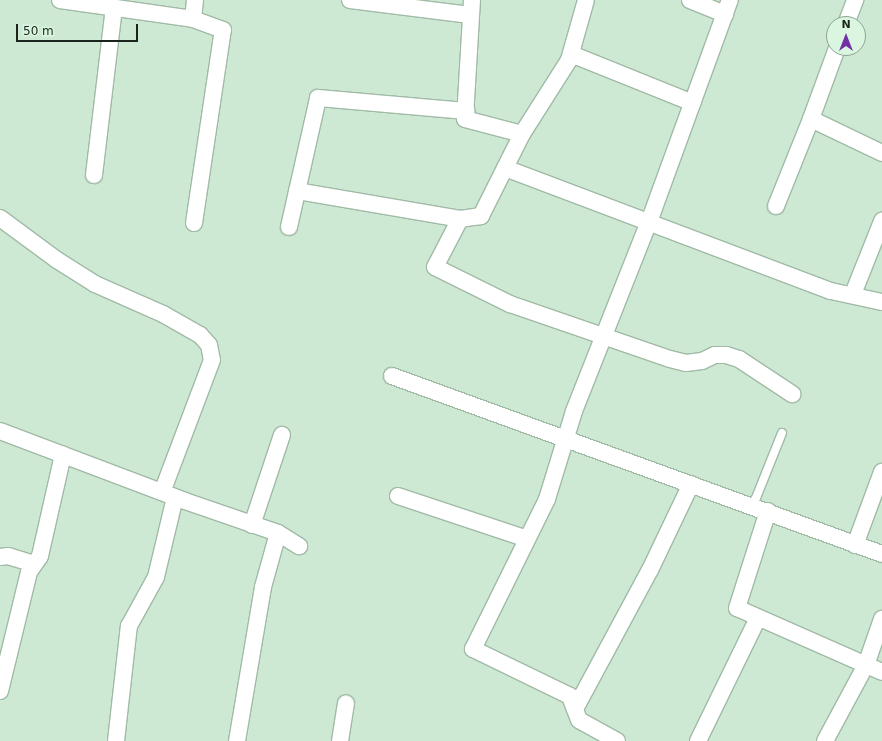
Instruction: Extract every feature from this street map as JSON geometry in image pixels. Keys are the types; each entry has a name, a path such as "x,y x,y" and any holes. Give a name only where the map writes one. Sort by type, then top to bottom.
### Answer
{"street":[{"path":"60,0 86,2 114,8 193,20 223,30 194,223"},
{"path":"193,20 195,0"},
{"path":"350,0 471,7 465,119 522,134"},
{"path":"297,191 460,219 481,216 522,134 571,54 586,0"},
{"path":"617,741 579,720 570,696 473,649 547,499 566,438 649,222 727,7 690,0"},
{"path":"849,16 855,0"},
{"path":"94,175 114,8"},
{"path":"571,54 693,103"},
{"path":"776,206 811,119 834,56"},
{"path":"289,227 318,98 466,111"},
{"path":"811,119 882,153"},
{"path":"505,168 831,291 853,294 882,302"},
{"path":"0,218 57,260 95,284 162,314 200,335 209,345 212,360 168,495 156,577 129,626 116,741"},
{"path":"460,219 435,268 510,304 604,337 686,363 702,361 714,355 726,355 739,359 792,394"},
{"path":"853,294 882,221"},
{"path":"392,376 750,506 768,511 882,554"},
{"path":"0,431 168,495 278,533 299,546"},
{"path":"252,525 282,436"},
{"path":"0,691 29,572 40,556 63,455"},
{"path":"855,545 882,472"},
{"path":"575,709 650,570 691,484"},
{"path":"398,496 527,539"},
{"path":"768,511 737,608 882,672"},
{"path":"237,741 263,587 278,533"},
{"path":"0,556 8,556 34,564"},
{"path":"698,741 758,618"},
{"path":"825,741 866,665 882,620"},
{"path":"340,741 346,703"}],"lane":[{"path":"750,506 756,498 782,433"}]}
